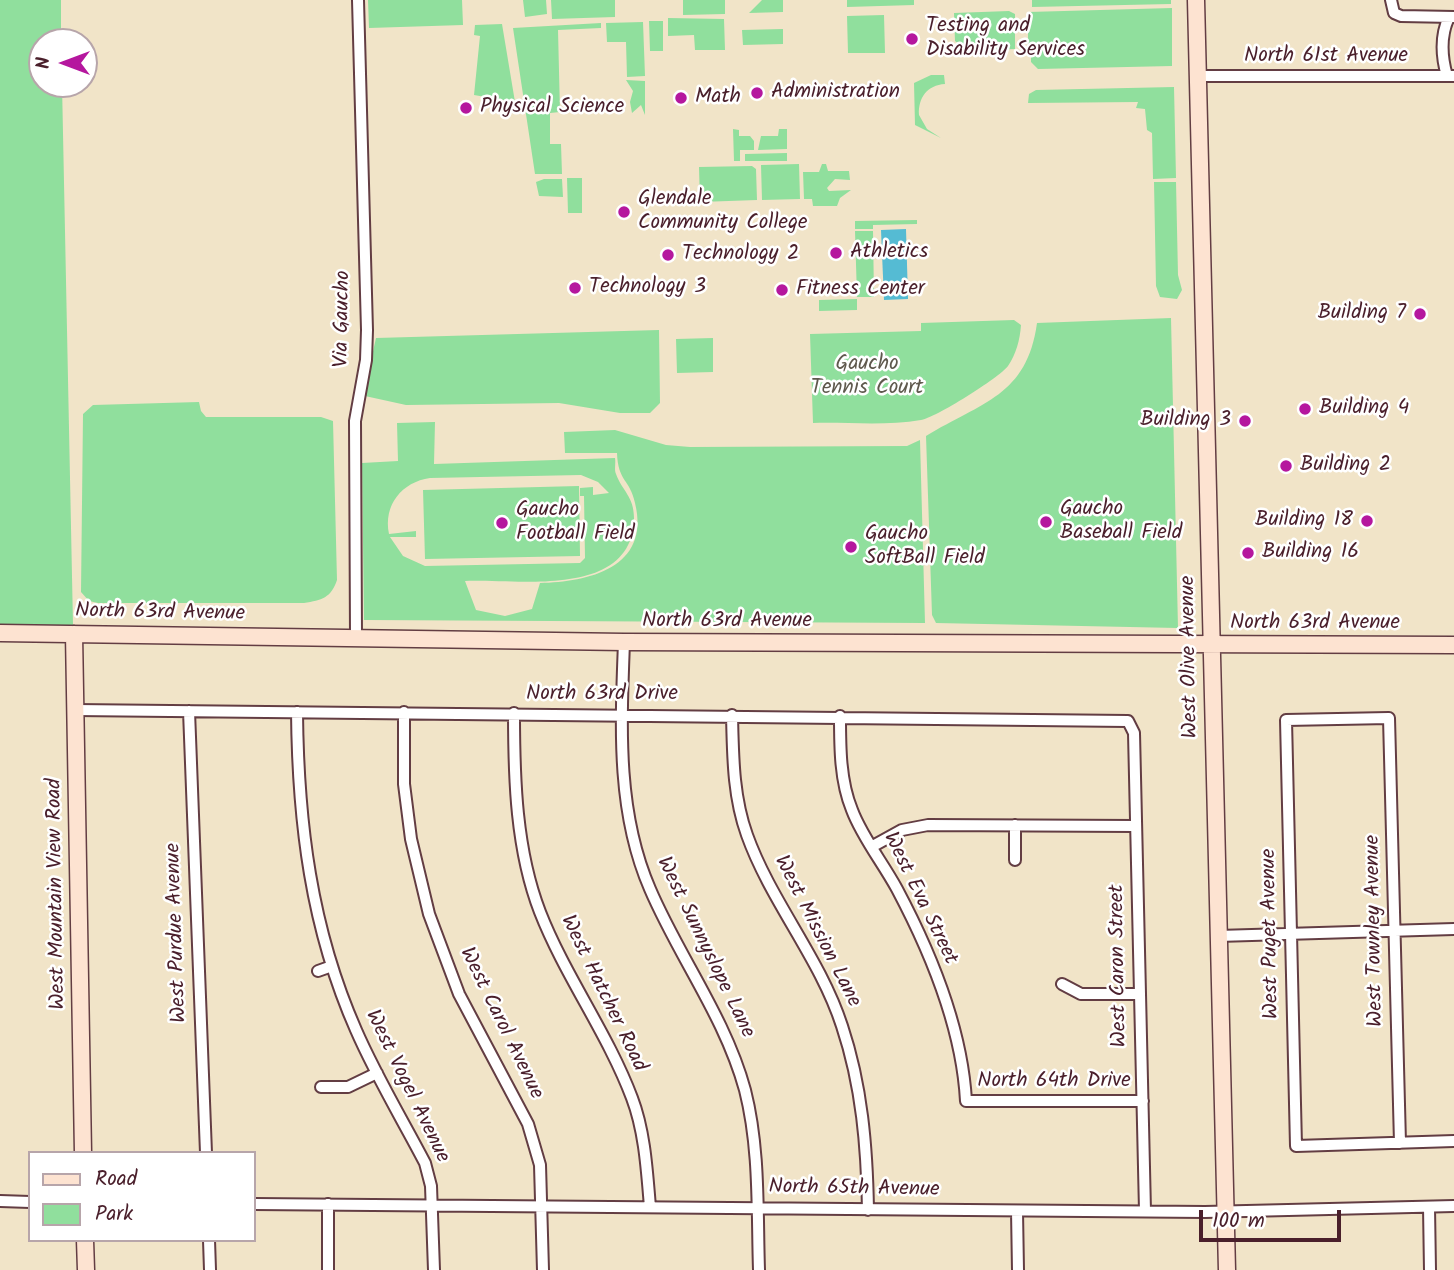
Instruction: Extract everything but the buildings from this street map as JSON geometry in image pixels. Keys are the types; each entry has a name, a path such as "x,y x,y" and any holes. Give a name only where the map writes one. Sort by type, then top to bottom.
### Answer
{"street":[{"name":"Via Gaucho","path":"356,637 355,421 366,359 358,0"},
{"name":"West Olive Avenue","path":"1196,0 1227,1270"},
{"path":"1391,0 1394,13 1401,16 1452,17"},
{"path":"1452,17 1454,29"},
{"path":"1451,75 1443,60 1443,31 1452,17"},
{"path":"1451,75 1454,61"},
{"name":"North 61st Avenue","path":"1198,76 1451,75"},
{"name":"North 63rd Avenue","path":"0,633 624,642 1454,645"},
{"name":"West Mountain View Road","path":"74,634 83,1151"},
{"name":"West Sunnyslope Lane","path":"624,642 624,779 634,841 656,904 705,993 734,1057 745,1091 755,1144 759,1270"},
{"name":"North 63rd Drive","path":"75,710 1128,721"},
{"name":"West Purdue Avenue","path":"189,711 206,1151"},
{"name":"West Vogel Avenue","path":"297,712 301,829 315,905 332,966 377,1073 425,1163 432,1207 434,1270"},
{"name":"West Carol Avenue","path":"404,712 404,784 409,825 429,914 459,994 527,1124 540,1165 543,1270"},
{"name":"West Hatcher Road","path":"514,713 514,758 522,846 539,909 562,965 633,1098 646,1157 650,1208"},
{"name":"West Mission Lane","path":"732,715 736,789 748,836 821,976 842,1024 863,1122 868,1210"},
{"name":"West Eva Street","path":"839,716 844,785 852,812 919,934 941,990 961,1059 966,1101"},
{"name":"West Puget Avenue","path":"1389,718 1286,720 1296,1146 1400,1143"},
{"name":"West Townley Avenue","path":"1389,718 1400,1143"},
{"name":"West Caron Street","path":"1128,721 1134,733 1145,1211"},
{"path":"873,846 902,830 928,825 1136,826"},
{"path":"1015,825 1015,860"},
{"path":"1218,936 1454,929"},
{"path":"318,971 332,966"},
{"path":"1062,985 1081,994 1140,994"},
{"path":"321,1087 348,1087 377,1073"},
{"name":"North 64th Drive","path":"966,1101 1143,1101"},
{"path":"1400,1143 1454,1141"},
{"path":"0,1202 28,1202"},
{"name":"North 65th Avenue","path":"256,1204 1225,1212 1454,1206"},
{"path":"328,1205 328,1270"},
{"path":"1429,1207 1430,1270"},
{"path":"1017,1211 1018,1270"},
{"path":"85,1242 86,1270"},
{"path":"209,1242 210,1270"}],"green space":[{"path":"0,0 61,0 61,28 28,28 28,98 62,98 73,625 0,625"},
{"path":"368,0 462,0 463,25 369,28"},
{"path":"523,0 546,0 547,14 525,17"},
{"path":"551,0 615,0 615,17 552,19"},
{"path":"683,0 725,0 725,14 683,15"},
{"path":"762,0 783,0 783,12 749,13"},
{"path":"847,0 914,0 914,5 847,7"},
{"path":"1032,0 1171,0 1171,4 1032,7"},
{"path":"1172,8 1172,66 1038,69 1031,62 1031,50 1028,50 1028,12"},
{"path":"1009,11 1015,14 1015,49 967,51 955,41 954,13"},
{"path":"884,15 885,53 848,53 847,16"},
{"path":"668,18 724,19 725,50 695,50 694,35 668,36"},
{"path":"649,21 663,21 663,51 650,51"},
{"path":"643,22 645,76 627,77 626,42 607,42 606,23"},
{"path":"601,23 601,28 558,30 560,112 550,113 550,144 561,144 562,174 535,174 513,28"},
{"path":"502,24 515,102 474,95 480,36 474,35 475,25"},
{"path":"783,29 783,44 743,45 742,30"},
{"path":"931,75 944,75 945,84 933,87 925,94 920,103 919,115 927,129 941,138 915,125 914,83"},
{"path":"626,80 645,81 645,115 641,105 632,113 630,102 633,91"},
{"path":"1174,87 1176,178 1153,179 1152,133 1147,130 1145,109 1136,108 1138,102 1028,103 1029,94 1036,90"},
{"path":"733,129 739,130 739,136 750,136 754,141 754,150 740,150 740,161 734,161"},
{"path":"779,129 787,129 787,149 758,150 761,136 778,136"},
{"path":"787,153 787,161 745,161 745,154"},
{"path":"799,164 800,199 762,200 761,165"},
{"path":"822,164 826,164 828,171 849,171 850,180 835,179 827,188 829,191 851,190 840,198 837,206 813,206 812,199 804,199 803,172 819,172"},
{"path":"752,166 756,169 757,200 700,202 699,167"},
{"path":"567,178 582,178 582,213 568,213"},
{"path":"562,179 563,197 539,196 536,182"},
{"path":"1154,182 1176,182 1178,275 1182,290 1177,299 1160,297 1156,286"},
{"path":"917,220 917,224 873,225 873,229 855,229 855,221"},
{"path":"855,231 873,231 874,297 857,297"},
{"path":"857,299 857,310 819,311 819,300"},
{"path":"1171,318 1178,628 936,623 932,615 926,436 983,405 1012,382 1023,367 1032,347 1037,323"},
{"name":"Gaucho Tennis Court","path":"1014,320 1021,325 1019,341 1008,366 980,388 928,418 908,422 813,423 810,334 921,331 921,323"},
{"path":"659,330 660,403 650,413 620,413 559,403 406,405 365,396 364,392 376,338"},
{"path":"713,338 713,372 677,373 676,339"},
{"path":"199,402 206,417 321,417 333,421 337,580 332,591 325,597 304,603 98,603 89,601 81,592 83,414 93,405"},
{"path":"435,422 434,464 615,458 615,472 633,510 629,544 615,562 594,573 569,579 542,582 465,581 476,610 505,616 532,609 540,583 559,582 595,574 625,557 634,543 637,525 635,503 620,470 617,453 565,453 564,432 615,430 666,445 690,447 907,446 920,440 925,623 364,620 362,463 398,461 397,423","holes":["581,475 598,482 609,493 593,495 593,487 580,488 580,496 584,496 585,558 580,563 425,566 403,556 390,537 416,537 416,531 389,534 388,523 392,505 403,490 420,480"]},
{"name":"Gaucho Football Field","path":"579,486 580,556 425,559 423,490"}],"water":[{"path":"906,229 908,299 884,300 881,230"}],"place":[{"name":"Testing and Disability Services","path":"912,39"},
{"name":"Administration","path":"757,93"},
{"name":"Math","path":"681,98"},
{"name":"Physical Science","path":"466,108"},
{"name":"Glendale Community College","path":"624,212"},
{"name":"Athletics","path":"836,253"},
{"name":"Technology 2","path":"668,255"},
{"name":"Technology 3","path":"575,288"},
{"name":"Fitness Center","path":"782,290"},
{"name":"Building 7","path":"1420,314"},
{"name":"Building 4","path":"1305,409"},
{"name":"Building 3","path":"1245,421"},
{"name":"Building 2","path":"1286,466"},
{"name":"Building 18","path":"1367,521"},
{"name":"Gaucho Baseball Field","path":"1046,522"},
{"name":"Gaucho Football Field","path":"502,523"},
{"name":"Gaucho SoftBall Field","path":"851,547"},
{"name":"Building 16","path":"1248,553"}]}
